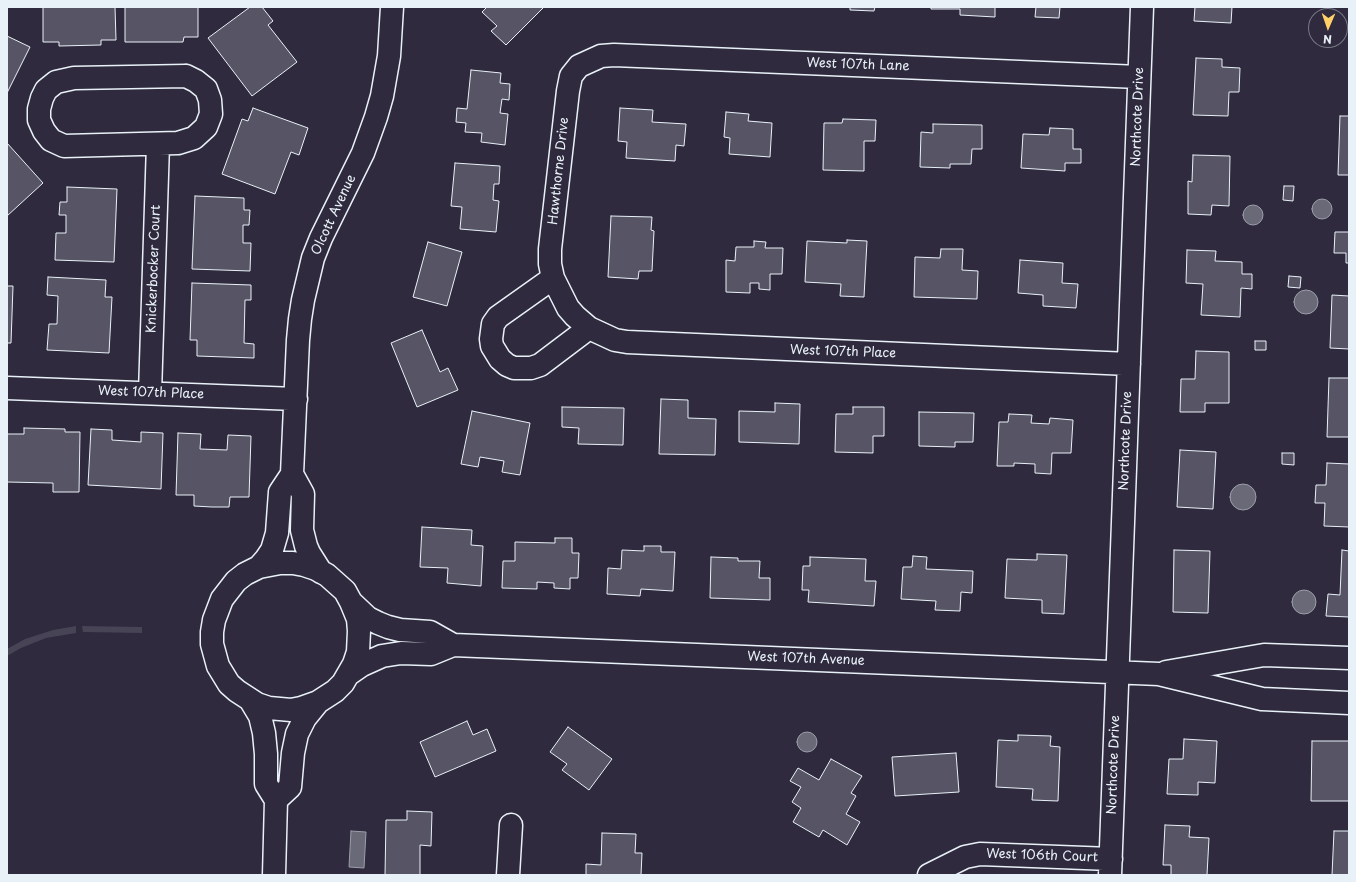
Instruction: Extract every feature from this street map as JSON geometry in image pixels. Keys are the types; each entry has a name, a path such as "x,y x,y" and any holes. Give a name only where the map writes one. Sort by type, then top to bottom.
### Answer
{"street":[{"name":"Olcott Avenue","path":"292,474 298,340 307,280 320,238 363,153 376,117 389,56 392,7"},
{"name":"Northcote Drive","path":"1111,867 1142,7"},
{"name":"West 107th Lane","path":"579,66 601,56 614,55 1139,77"},
{"name":"Hawthorne Drive","path":"568,308 553,278 550,264 550,249 568,91 571,76 579,66"},
{"path":"186,76 196,81 206,89 210,100 211,114 206,127 194,138 178,143 158,144 64,146 51,140 44,131 39,120 39,109 42,98 46,90 56,82 74,78 186,76"},
{"name":"Knickerbocker Court","path":"150,394 158,144"},
{"path":"553,278 498,317 493,324 491,339 492,346 500,359 507,365 514,368 531,368 540,365 589,328"},
{"name":"West 107th Place","path":"568,308 580,322 589,328 615,340 627,342 1129,364"},
{"name":"West 107th Place","path":"7,388 296,398"},
{"path":"258,567 280,563 293,563 304,565 321,572 345,592 358,619 359,641 354,664 349,674 335,691 318,702 301,708 285,710 269,708 251,701 237,691 223,675 215,656 212,644 212,632 217,609 225,594 236,581 258,567 272,550 277,533 280,492 292,474 303,494 302,530 308,553 321,572"},
{"name":"West 107th Avenue","path":"351,602 368,618 378,623 400,630 430,632 453,644 1118,671 1159,674 1262,699 1349,703"},
{"name":"West 107th Avenue","path":"349,674 373,659 382,656 401,653 431,654 453,644"},
{"name":"West 107th Avenue","path":"1159,674 1264,655 1349,658"},
{"path":"251,701 260,716 264,733 266,784 276,800 274,875"},
{"path":"276,800 290,787 292,758 297,734 305,718 318,702"},
{"path":"508,875 511,825"},
{"name":"West 106th Court","path":"929,875 965,857 980,854 1111,867"}],"shaded area":[{"path":"76,626 76,633 46,638 21,648 7,656 7,649 25,639 53,630"},
{"path":"82,626 142,627 142,633 83,632"}],"water":[{"path":"1318,199 1326,199 1332,205 1332,213 1326,219 1318,219 1312,213 1312,205"},
{"path":"1249,205 1257,205 1263,211 1263,219 1257,225 1249,225 1243,219 1243,211"},
{"path":"1306,290 1315,293 1318,302 1315,311 1306,314 1297,311 1294,302 1297,293"},
{"path":"1243,484 1252,488 1256,497 1252,506 1243,510 1234,506 1230,497 1234,488"},
{"path":"1304,590 1312,594 1316,602 1312,610 1304,614 1296,610 1292,602 1296,594"},
{"path":"803,732 811,732 817,738 817,746 811,752 803,752 797,746 797,738"},
{"path":"351,831 366,832 364,868 349,867"}],"building":[{"path":"43,7 115,7 116,40 101,40 101,45 59,46 59,42 43,42"},
{"path":"125,7 198,7 198,37 184,37 183,42 125,42"},
{"path":"250,7 262,7 273,21 268,25 297,62 252,96 208,38"},
{"path":"487,7 544,7 506,45 491,31 497,26 482,12"},
{"path":"850,7 875,7 874,11 850,10"},
{"path":"931,7 995,7 995,17 960,15 960,9 931,9"},
{"path":"1036,7 1060,7 1059,18 1035,17"},
{"path":"1195,7 1232,7 1231,23 1194,21"},
{"path":"7,36 30,47 7,93"},
{"path":"1196,58 1222,59 1222,67 1240,68 1239,92 1229,92 1228,116 1193,115"},
{"path":"471,70 501,73 500,83 510,84 509,100 502,99 500,113 508,114 505,145 481,142 482,133 465,132 466,123 456,122 457,108 467,109"},
{"path":"253,108 308,128 299,155 291,152 275,194 222,174 242,119 248,121"},
{"path":"620,108 653,110 652,122 686,124 684,146 676,145 675,161 626,158 627,142 618,141"},
{"path":"726,112 749,114 748,121 772,123 770,157 729,154 730,138 724,137"},
{"path":"1340,116 1349,116 1349,175 1338,175"},
{"path":"843,119 876,120 875,141 864,141 864,171 823,170 824,123 842,123"},
{"path":"933,124 982,125 982,149 972,149 971,164 950,164 950,168 920,167 921,132 933,133"},
{"path":"1050,128 1073,129 1073,149 1081,149 1081,163 1065,163 1065,171 1021,168 1023,134 1049,135"},
{"path":"7,143 43,183 7,216"},
{"path":"1193,155 1230,156 1229,206 1212,205 1211,215 1188,214 1188,181 1192,182"},
{"path":"455,163 500,166 499,184 494,184 493,200 499,201 496,232 460,229 462,207 451,206"},
{"path":"1284,186 1294,186 1293,201 1283,200"},
{"path":"67,187 117,189 114,262 55,260 56,233 66,233 66,215 59,215 60,202 67,202"},
{"path":"195,196 244,198 244,210 250,210 249,225 243,225 243,243 251,243 250,271 192,269"},
{"path":"611,216 652,217 651,230 654,231 652,271 639,271 638,279 608,277"},
{"path":"1335,232 1349,232 1349,263 1346,263 1346,253 1334,253"},
{"path":"847,240 867,241 864,297 840,296 841,284 805,282 807,241 847,243"},
{"path":"754,241 766,242 765,248 783,248 782,274 770,274 770,290 759,289 759,283 750,283 750,293 726,292 726,260 735,261 736,247 754,247"},
{"path":"428,242 462,252 447,306 413,297"},
{"path":"941,249 963,249 962,270 978,271 977,299 914,297 915,257 940,258"},
{"path":"1187,250 1216,251 1215,261 1242,262 1242,274 1252,274 1252,289 1241,288 1240,317 1201,315 1203,284 1186,283"},
{"path":"1020,260 1063,263 1062,283 1078,284 1076,308 1043,306 1043,295 1018,293"},
{"path":"1289,276 1301,277 1300,288 1288,287"},
{"path":"48,277 106,280 105,297 112,297 109,353 47,350 49,324 57,324 58,296 47,295"},
{"path":"192,283 251,285 251,300 245,300 244,343 254,344 254,358 197,356 197,340 190,340"},
{"path":"7,286 13,286 11,343 7,343"},
{"path":"1332,295 1349,296 1349,349 1330,348"},
{"path":"422,330 440,372 448,368 458,390 417,407 391,343"},
{"path":"1255,341 1266,341 1266,350 1255,350"},
{"path":"1196,351 1229,352 1229,403 1205,403 1205,412 1180,412 1181,379 1195,379"},
{"path":"1329,378 1349,378 1349,437 1327,437"},
{"path":"661,399 688,400 688,418 716,419 715,455 659,454"},
{"path":"775,403 800,404 799,444 739,442 739,411 775,412"},
{"path":"562,407 624,408 623,445 578,444 579,428 562,427"},
{"path":"853,407 884,407 884,436 873,436 873,453 835,452 836,414 853,414"},
{"path":"472,411 530,423 520,475 502,472 504,461 480,457 478,467 461,464"},
{"path":"919,412 974,413 973,442 955,442 955,447 919,446"},
{"path":"1009,414 1032,415 1031,423 1049,424 1050,418 1073,420 1071,453 1052,453 1051,474 1035,473 1035,464 1014,463 1014,466 997,466 999,422 1008,422"},
{"path":"24,428 65,429 65,432 80,432 79,492 53,492 53,483 7,482 7,434 24,434"},
{"path":"91,429 112,430 112,440 141,442 141,432 163,433 161,489 88,485"},
{"path":"178,433 201,434 200,449 227,450 228,435 251,436 249,497 230,497 229,507 212,507 194,506 194,495 176,495"},
{"path":"1180,450 1216,452 1213,509 1177,507"},
{"path":"1282,453 1294,453 1294,465 1282,464"},
{"path":"1327,463 1349,464 1349,527 1324,526 1325,503 1315,503 1316,485 1326,485"},
{"path":"422,527 472,530 471,545 483,546 481,586 447,583 448,568 420,567"},
{"path":"555,538 572,538 572,553 579,553 578,578 570,578 570,589 554,588 554,583 537,582 537,589 502,588 503,561 515,561 515,542 555,543"},
{"path":"644,546 661,546 661,552 675,552 673,591 641,589 640,596 607,594 608,568 621,569 622,550 644,551"},
{"path":"1174,550 1210,551 1208,613 1173,612"},
{"path":"1342,550 1349,551 1349,617 1326,616 1328,594 1340,595"},
{"path":"1037,554 1067,555 1064,614 1042,613 1042,600 1005,598 1007,559 1037,560"},
{"path":"913,556 927,557 926,569 973,571 972,593 961,592 960,611 935,610 936,601 901,599 903,567 912,567"},
{"path":"711,557 738,558 738,561 760,561 759,578 770,578 770,600 710,598"},
{"path":"810,557 866,559 865,581 876,581 874,606 808,602 809,590 802,590 803,566 810,566"},
{"path":"467,721 473,735 487,729 496,751 435,777 420,742"},
{"path":"568,727 612,759 589,790 562,770 567,764 550,752"},
{"path":"1018,735 1051,736 1050,746 1060,747 1058,801 1032,800 1033,789 996,787 998,740 1018,741"},
{"path":"1184,739 1217,741 1215,783 1198,782 1198,795 1167,794 1169,759 1183,759"},
{"path":"1312,741 1349,741 1349,801 1311,801"},
{"path":"956,753 959,792 895,796 892,757"},
{"path":"831,759 862,776 851,793 856,796 846,814 860,822 847,845 823,830 819,837 793,822 801,808 792,802 801,787 790,781 798,768 819,780"},
{"path":"407,811 432,812 431,846 420,845 420,875 385,875 386,820 407,820"},
{"path":"1165,825 1190,826 1189,837 1209,838 1207,875 1171,875 1171,865 1163,865"},
{"path":"1334,831 1349,831 1349,875 1332,875"},
{"path":"602,833 636,834 635,853 642,853 641,875 586,875 586,864 601,865"}]}
